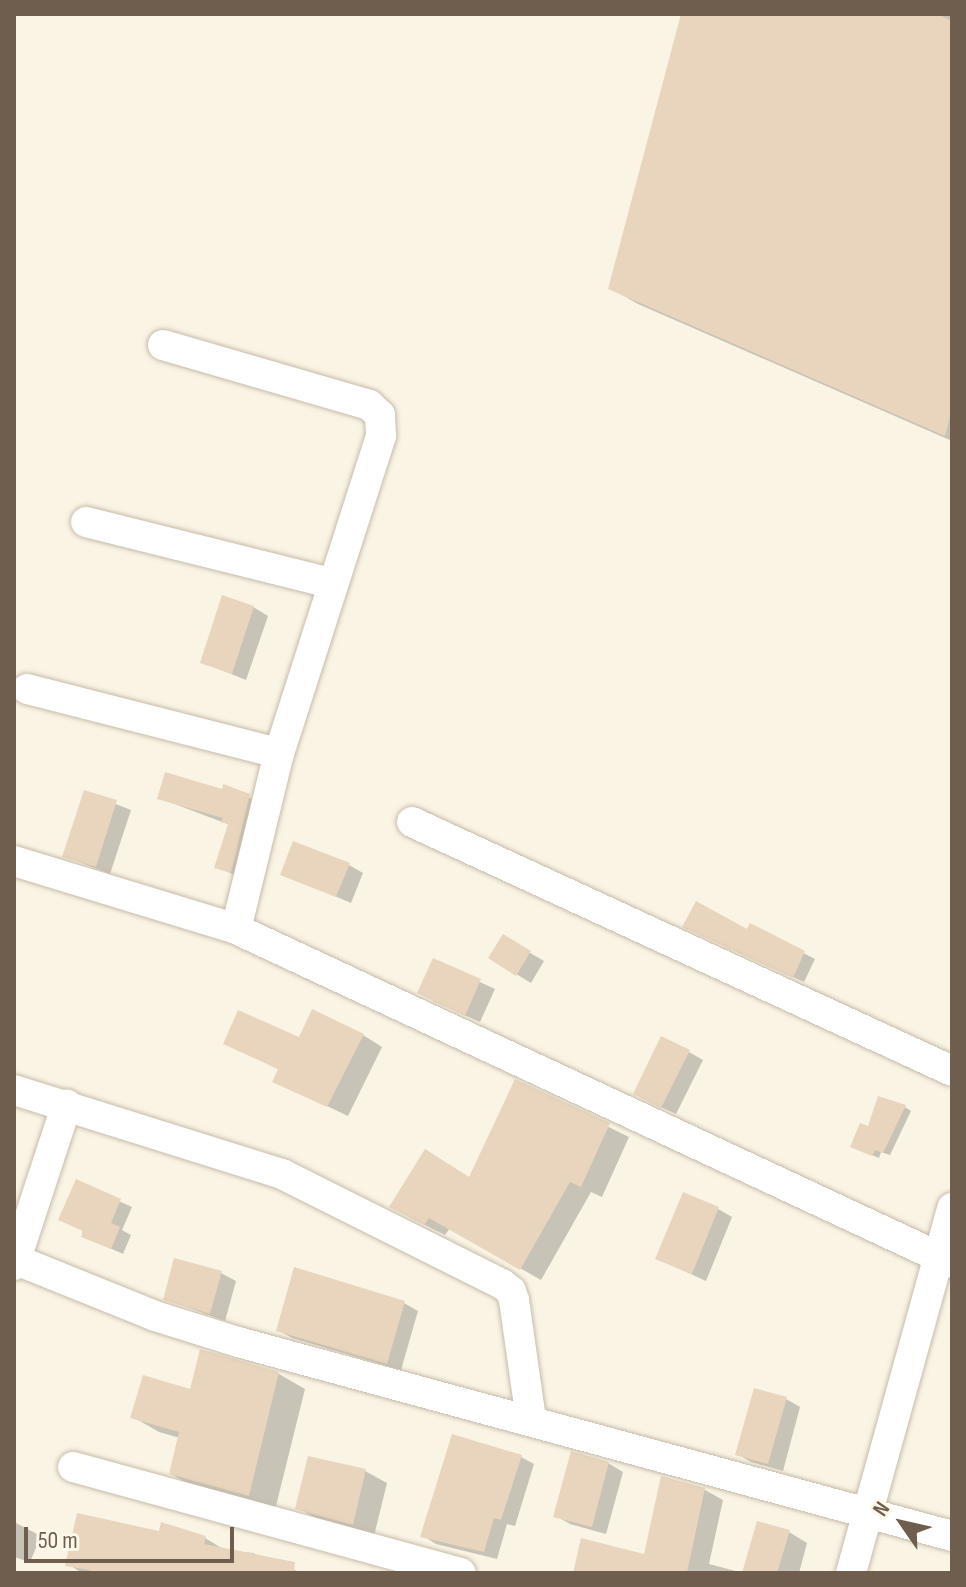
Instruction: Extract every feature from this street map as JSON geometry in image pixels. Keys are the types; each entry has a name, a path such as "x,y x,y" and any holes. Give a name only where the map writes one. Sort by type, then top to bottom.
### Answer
{"street":[{"path":"163,345 369,405 380,415 381,436 331,583 279,753 236,929"},
{"path":"86,522 331,583"},
{"path":"27,689 279,753"},
{"path":"412,822 952,1071"},
{"path":"14,861 236,929 945,1259"},
{"path":"14,1090 67,1104 282,1174 502,1284 511,1291 514,1300 531,1419"},
{"path":"67,1104 15,1261 155,1316 952,1536"},
{"path":"851,1573 945,1259 952,1208"},
{"path":"73,1467 461,1573"}],"building":[{"path":"681,14 937,14 952,21 952,409 945,436 608,289"},
{"path":"222,595 254,606 232,674 200,663"},
{"path":"165,772 222,789 223,784 250,794 231,873 214,868 228,824 221,822 223,818 157,799"},
{"path":"84,790 117,800 96,867 62,857"},
{"path":"293,841 350,863 336,897 280,875"},
{"path":"696,901 747,929 750,923 805,951 793,978 682,927"},
{"path":"503,934 531,951 516,976 488,958"},
{"path":"433,958 481,979 465,1016 417,993"},
{"path":"312,1009 364,1034 327,1107 272,1082 278,1069 223,1044 238,1010 299,1037"},
{"path":"661,1036 690,1050 661,1108 633,1094"},
{"path":"515,1079 610,1123 581,1187 570,1182 520,1270 429,1218 424,1225 389,1207 425,1149 469,1177"},
{"path":"878,1096 906,1105 883,1153 875,1150 872,1156 850,1147 860,1123 868,1126"},
{"path":"76,1179 121,1199 111,1223 120,1227 111,1249 81,1237 83,1231 58,1220"},
{"path":"683,1192 719,1207 692,1274 655,1259"},
{"path":"174,1258 222,1271 210,1314 163,1300"},
{"path":"294,1267 405,1301 387,1364 276,1331"},
{"path":"200,1349 279,1372 249,1496 169,1474 179,1432 130,1418 143,1375 190,1389"},
{"path":"754,1388 787,1397 768,1464 735,1455"},
{"path":"452,1434 522,1455 501,1520 494,1518 484,1552 420,1537"},
{"path":"571,1451 609,1462 592,1527 553,1517"},
{"path":"308,1456 366,1469 353,1525 295,1509"},
{"path":"661,1476 705,1488 687,1573 573,1573 581,1538 644,1554"},
{"path":"77,1513 159,1531 161,1522 206,1536 204,1544 295,1562 294,1573 89,1573 89,1570 65,1566"},
{"path":"757,1521 790,1530 777,1573 742,1573"}]}
